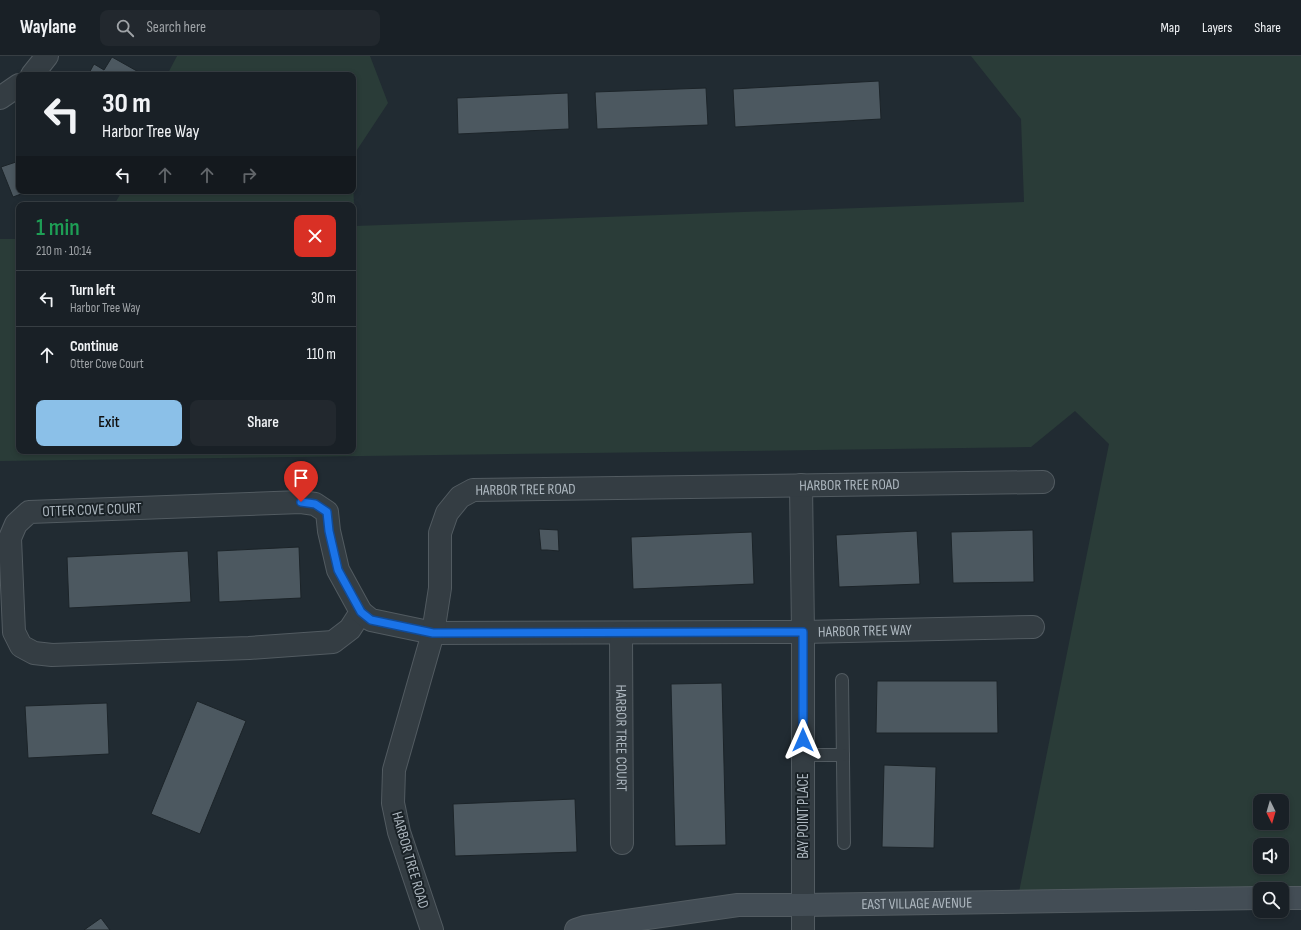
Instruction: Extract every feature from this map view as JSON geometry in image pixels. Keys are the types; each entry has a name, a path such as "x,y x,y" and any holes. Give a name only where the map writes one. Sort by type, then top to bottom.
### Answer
{"street":[{"path":"34,72 47,56"},
{"path":"0,98 16,87"},
{"name":"HARBOR TREE ROAD","path":"432,930 399,832 393,803 394,770 433,633 440,588 440,533 447,513 460,497 473,490 1043,482"},
{"name":"BAY POINT PLACE","path":"801,485 803,632 803,930"},
{"name":"OTTER COVE COURT","path":"301,502 315,504 327,512 329,531 338,570 361,612 350,629 333,642 241,648 52,655 34,653 21,646 14,632 10,538 16,524 28,512 301,502"},
{"path":"361,612 371,620 433,633"},
{"name":"HARBOR TREE WAY","path":"433,633 803,632 1033,627"},
{"name":"HARBOR TREE COURT","path":"621,633 622,843"},
{"name":"EAST VILLAGE AVENUE","path":"576,930 585,927 738,905 1253,898"},
{"path":"1289,898 1301,898"}],"lane":[{"path":"842,680 844,843"},
{"path":"803,755 843,755"}],"green space":[{"path":"177,56 370,56 388,103 356,151 356,72 169,72"},
{"path":"971,56 1301,56 1301,898 1289,892 1289,882 1253,882 1253,889 1017,902 1109,444 1075,411 1031,447 0,461 0,239 16,239 16,454 356,454 356,226 1024,202 1021,119"},
{"path":"120,194 354,194 354,202 116,202"}],"building":[{"path":"112,57 139,72 90,72 94,64 104,70"},
{"path":"879,81 881,119 735,127 733,89"},
{"path":"706,88 708,125 597,129 595,92"},
{"path":"568,93 569,129 458,134 457,98"},
{"path":"16,162 16,194 21,194 13,197 1,167"},
{"path":"539,529 558,530 559,551 541,550"},
{"path":"1033,530 1034,582 953,583 951,532"},
{"path":"917,531 920,584 839,587 836,535"},
{"path":"752,532 754,584 633,589 631,537"},
{"path":"299,547 301,598 219,602 217,551"},
{"path":"188,551 191,602 69,608 67,557"},
{"path":"877,681 997,681 998,733 876,733"},
{"path":"722,683 726,845 675,846 671,684"},
{"path":"197,701 246,721 200,834 151,814"},
{"path":"107,703 109,754 28,758 25,706"},
{"path":"884,765 936,767 934,848 882,847"},
{"path":"575,799 577,852 455,856 453,804"},
{"path":"101,918 110,930 84,930"}],"route":[{"path":"301,502 315,504 327,512 329,531 338,570 361,612 371,620 433,633 803,632 803,740"}]}
